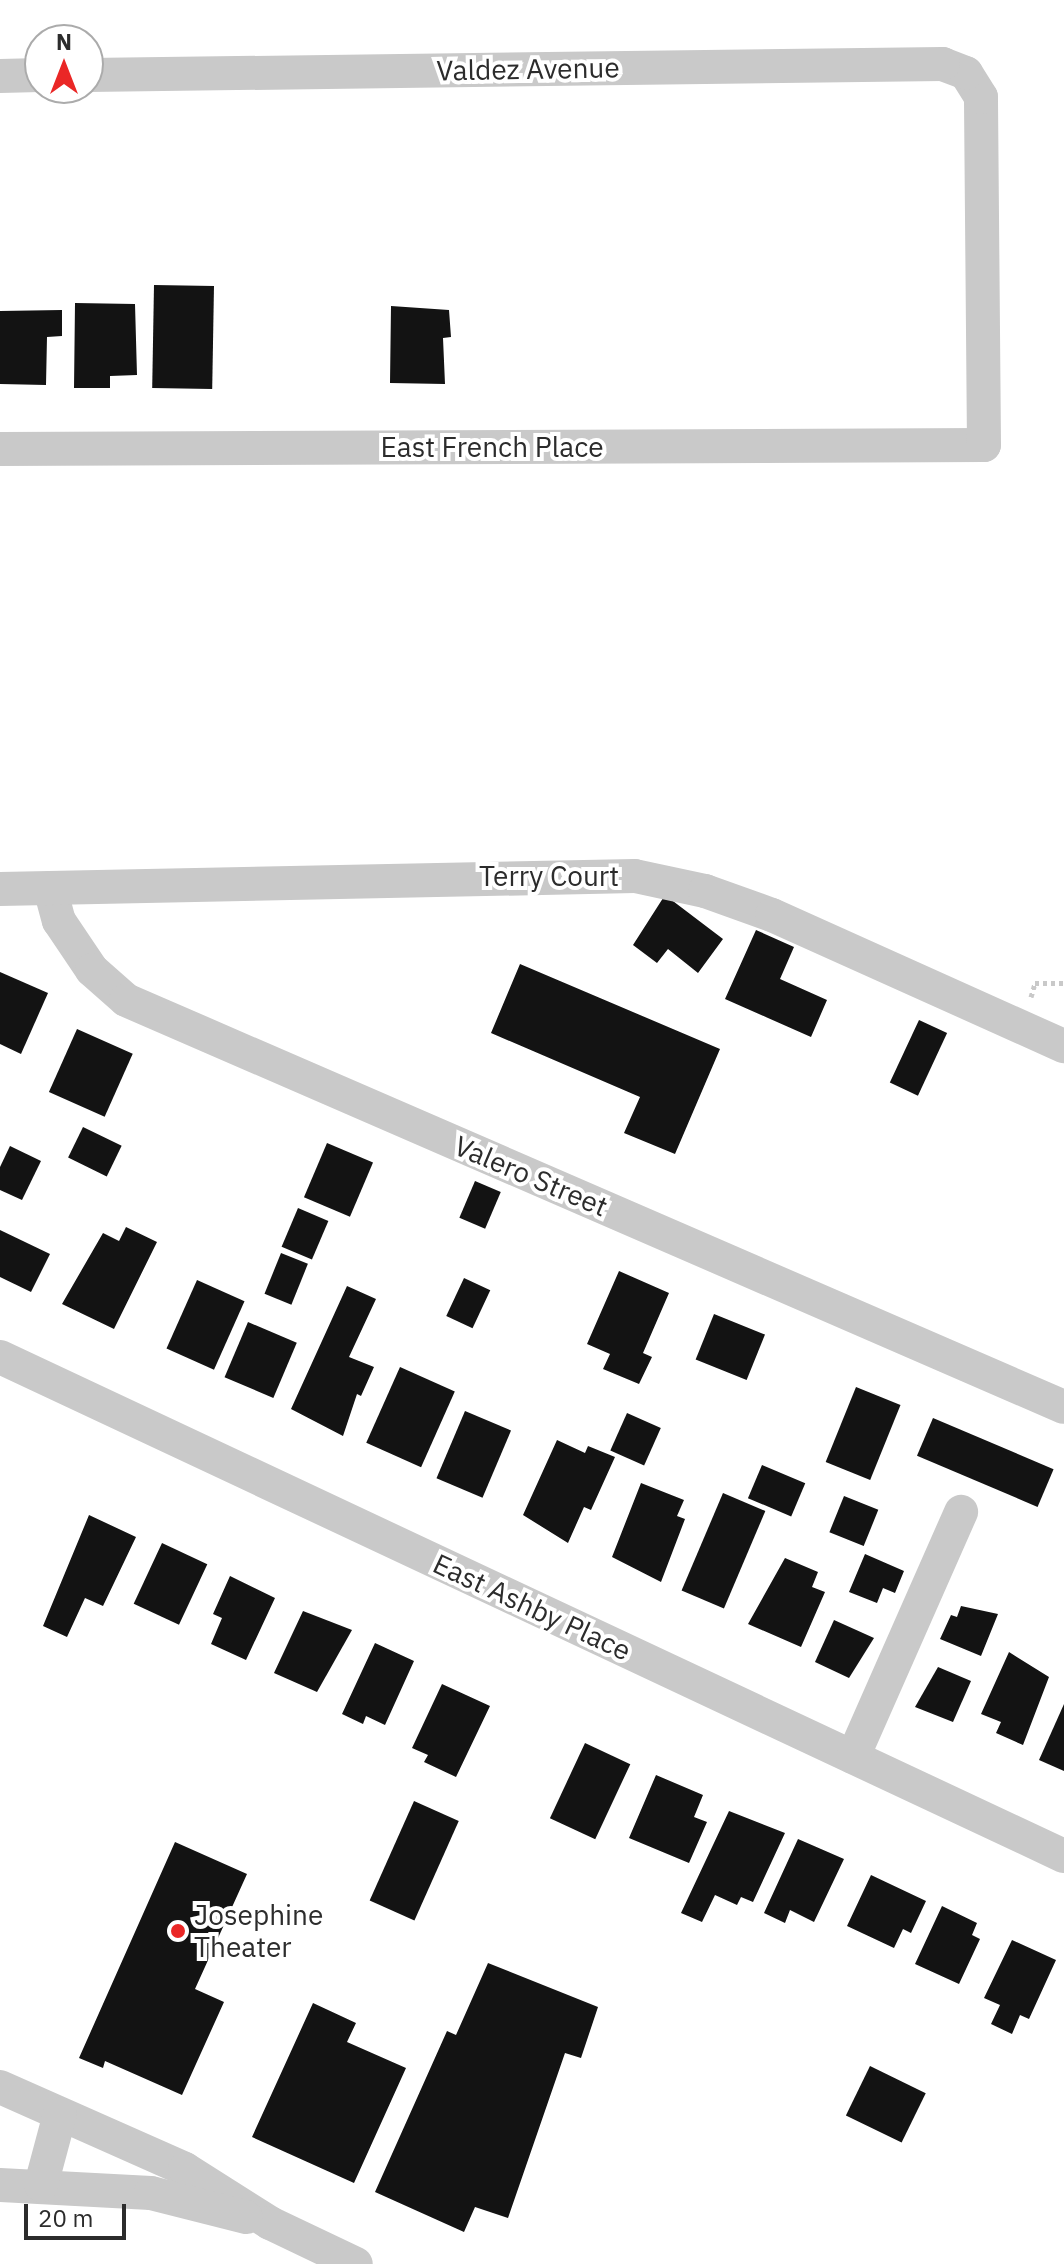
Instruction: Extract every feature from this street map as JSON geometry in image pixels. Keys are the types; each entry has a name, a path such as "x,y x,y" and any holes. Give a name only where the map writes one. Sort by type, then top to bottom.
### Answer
{"street":[{"name":"Valdez Avenue","path":"104,75 943,64 966,73 981,97 984,445"},
{"path":"0,76 24,75"},
{"name":"East French Place","path":"0,449 984,445"},
{"name":"Terry Court","path":"0,889 591,874 672,881 772,915 1064,1046"},
{"name":"Valero Street","path":"50,888 59,921 92,970 126,1000 1064,1407"},
{"name":"East Ashby Place","path":"0,1357 1064,1856"},
{"path":"853,1757 961,1512"},
{"path":"0,2087 185,2169 270,2223 356,2264"},
{"path":"41,2185 60,2114"},
{"path":"0,2185 151,2193 270,2223"}],"path":[{"path":"1029,1005 1035,983 1064,983"}],"building":[{"path":"154,285 214,286 212,389 152,388"},
{"path":"75,303 135,304 137,375 110,376 110,388 74,388"},
{"path":"391,306 449,310 451,337 443,338 445,384 390,383"},
{"path":"62,310 62,336 47,337 46,385 0,384 0,311"},
{"path":"665,895 723,939 698,973 668,949 657,963 633,945"},
{"path":"756,930 794,947 780,979 827,1000 811,1037 725,999"},
{"path":"520,964 720,1049 675,1154 624,1133 640,1097 491,1033"},
{"path":"0,972 48,993 21,1054 0,1044"},
{"path":"919,1020 947,1033 918,1096 890,1083"},
{"path":"77,1029 133,1054 105,1117 49,1092"},
{"path":"83,1127 122,1146 107,1176 68,1158"},
{"path":"327,1143 373,1163 350,1217 304,1197"},
{"path":"10,1146 41,1161 22,1200 0,1190 0,1167"},
{"path":"475,1181 501,1192 485,1229 459,1218"},
{"path":"298,1208 328,1221 312,1260 282,1247"},
{"path":"126,1227 157,1242 114,1329 62,1304 103,1233 119,1241"},
{"path":"0,1230 50,1254 31,1292 0,1277"},
{"path":"281,1253 308,1264 291,1305 265,1294"},
{"path":"619,1271 669,1293 643,1353 652,1357 639,1384 603,1369 610,1354 587,1344"},
{"path":"464,1278 490,1290 473,1328 446,1316"},
{"path":"197,1280 245,1301 214,1370 166,1349"},
{"path":"347,1286 376,1299 349,1357 374,1367 361,1396 357,1394 343,1436 291,1409"},
{"path":"714,1314 765,1335 747,1380 696,1359"},
{"path":"248,1322 297,1343 273,1398 225,1377"},
{"path":"400,1367 455,1391 421,1467 366,1443"},
{"path":"856,1387 901,1405 870,1480 826,1462"},
{"path":"465,1411 511,1431 483,1498 436,1478"},
{"path":"627,1413 661,1428 644,1466 610,1450"},
{"path":"933,1418 1054,1469 1038,1507 917,1456"},
{"path":"557,1440 585,1453 588,1446 615,1457 591,1510 584,1507 568,1543 523,1515"},
{"path":"762,1465 805,1483 791,1517 748,1498"},
{"path":"641,1483 684,1500 677,1516 685,1519 661,1582 612,1557"},
{"path":"723,1493 765,1511 724,1609 682,1591"},
{"path":"844,1496 878,1510 864,1546 829,1532"},
{"path":"89,1515 136,1537 103,1606 85,1598 67,1637 43,1626"},
{"path":"162,1543 207,1564 179,1625 134,1604"},
{"path":"865,1554 904,1571 895,1593 883,1588 877,1603 849,1592"},
{"path":"785,1558 818,1572 812,1587 825,1592 801,1647 748,1624"},
{"path":"230,1576 275,1598 246,1660 211,1644 222,1618 213,1614"},
{"path":"961,1606 998,1614 981,1656 940,1639 951,1615 957,1617"},
{"path":"303,1611 352,1630 317,1692 274,1673"},
{"path":"834,1620 874,1638 849,1678 815,1662"},
{"path":"375,1643 414,1661 385,1725 366,1716 363,1724 342,1714"},
{"path":"1009,1652 1049,1677 1023,1745 996,1733 1001,1722 981,1714"},
{"path":"938,1667 971,1681 953,1722 915,1707"},
{"path":"442,1684 490,1706 456,1777 424,1762 428,1755 412,1748"},
{"path":"1064,1704 1064,1771 1039,1760"},
{"path":"585,1743 630,1764 595,1839 550,1818"},
{"path":"656,1775 703,1795 694,1817 707,1822 689,1863 629,1838"},
{"path":"414,1801 459,1821 414,1921 370,1901"},
{"path":"729,1811 785,1833 753,1902 741,1897 737,1905 715,1895 702,1922 681,1913"},
{"path":"798,1839 844,1859 814,1922 790,1910 785,1923 764,1913"},
{"name":"Josephine Theater","path":"175,1842 247,1874 195,1989 224,2002 182,2095 105,2061 103,2068 79,2058"},
{"path":"871,1875 926,1901 911,1933 903,1929 894,1948 847,1926"},
{"path":"942,1906 977,1923 972,1935 980,1939 959,1984 915,1964"},
{"path":"1012,1940 1056,1960 1029,2019 1020,2015 1012,2034 991,2024 1000,2005 984,1998"},
{"path":"488,1963 598,2007 581,2058 565,2053 508,2218 475,2207 464,2232 375,2192 447,2031 456,2035"},
{"path":"313,2003 356,2023 347,2042 406,2068 354,2183 252,2137"},
{"path":"870,2066 926,2093 902,2143 846,2115"}],"place":[{"name":"Josephine Theater","path":"178,1931"}]}
